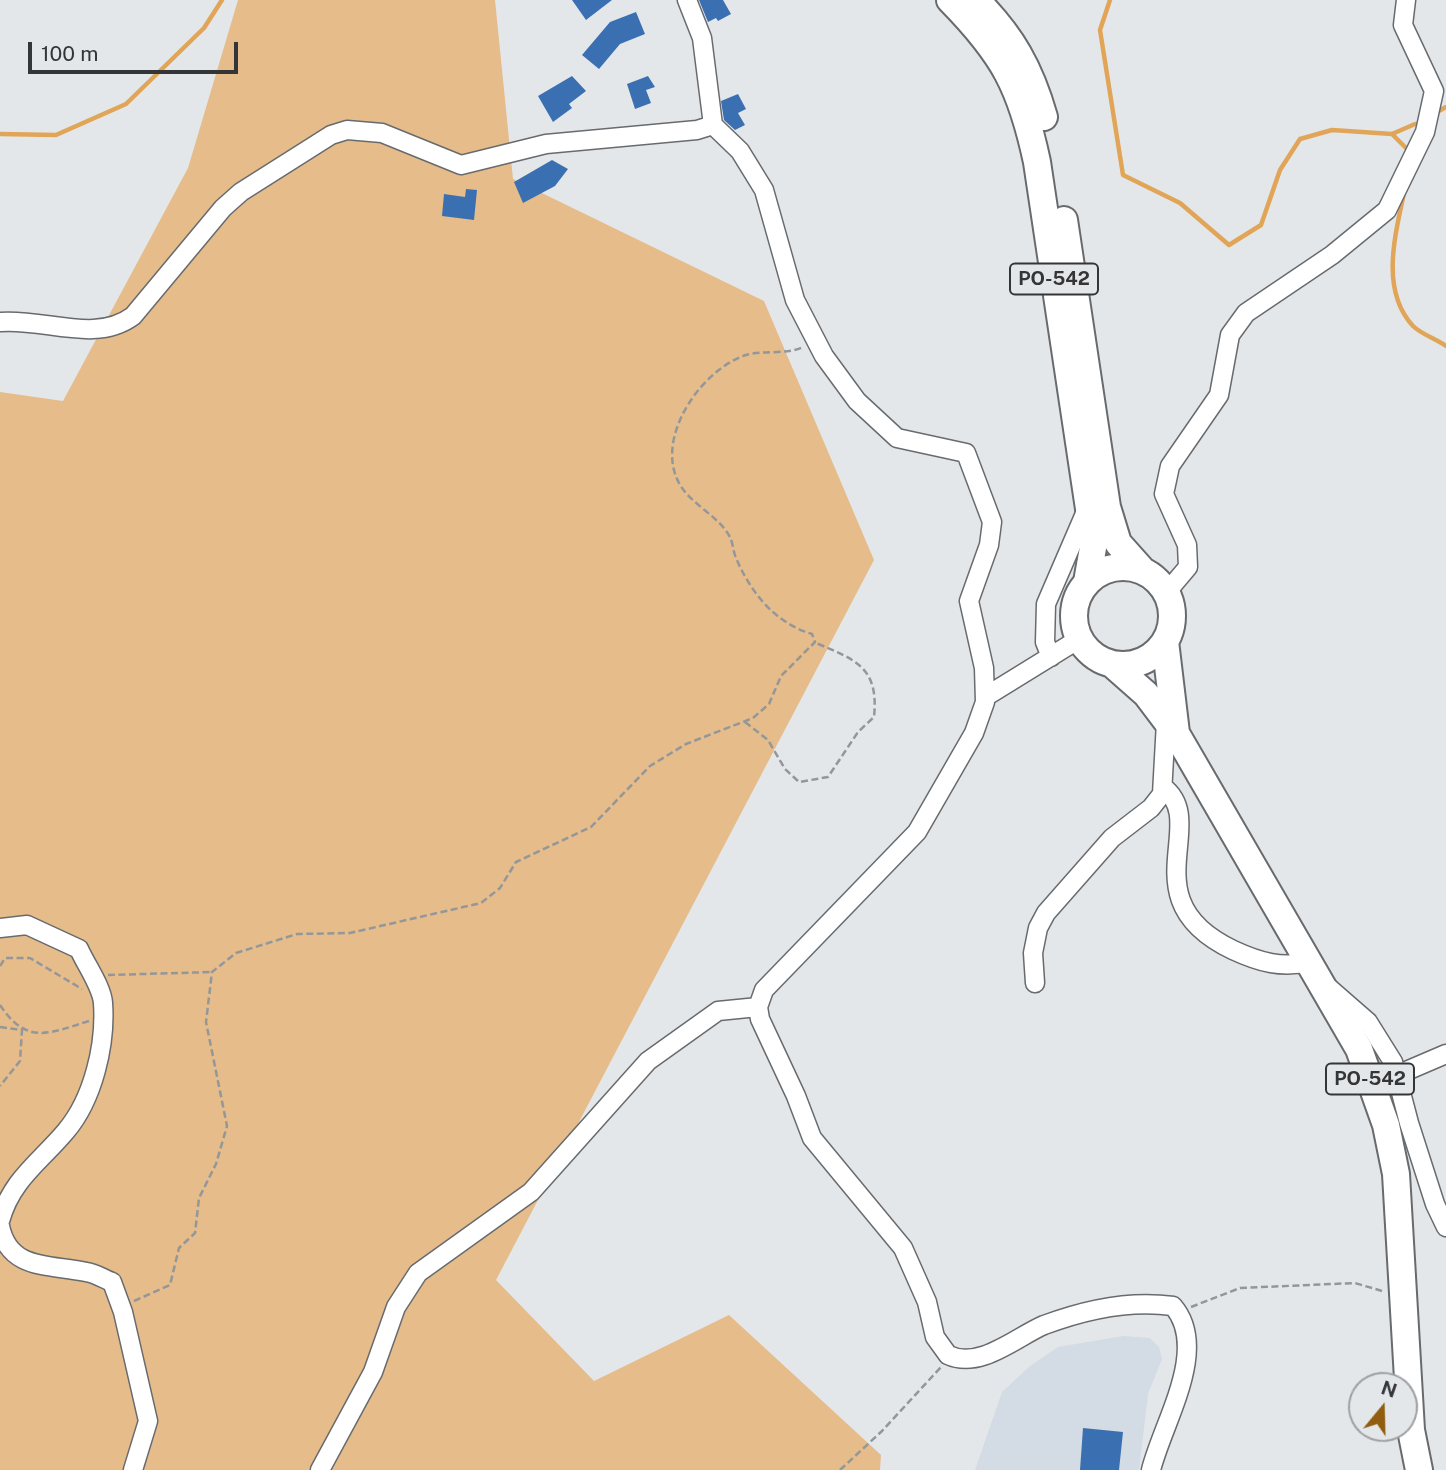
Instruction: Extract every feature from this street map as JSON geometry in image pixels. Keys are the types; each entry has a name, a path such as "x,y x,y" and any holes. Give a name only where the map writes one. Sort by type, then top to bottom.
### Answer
{"main road":[{"name":"PO-542","path":"950,0 975,25 1010,73 1028,118 1094,542 1087,582 1075,604 1075,628 1079,639 1093,655 1112,664 1146,694 1171,728 1317,973 1359,1049 1386,1125 1396,1174 1411,1430 1419,1470"},
{"name":"PO-542","path":"976,0 1004,28 1033,80 1054,153 1107,507 1118,543 1143,571 1156,580 1166,593 1171,609 1171,626 1165,641 1171,728"},
{"path":"1087,582 1099,573 1113,568 1143,571"},
{"path":"1112,664 1133,664 1151,656 1165,641"}],"street":[{"path":"687,0 702,38 713,125 740,151 764,190 795,300 824,356 858,401 897,438 966,453 992,522 989,545 968,601 984,668 985,697 974,733 917,832 781,970 764,989 758,1007 812,1138 903,1248 927,1302 935,1337 948,1355 969,1359 990,1353 1044,1326 1085,1313 1147,1302 1173,1306 1183,1318 1188,1337 1184,1378 1158,1440 1151,1470"},
{"path":"1166,593 1188,566 1187,545 1164,494 1170,466 1219,396 1230,335 1245,313 1332,255 1387,210 1424,132 1434,92 1403,26 1406,0"},
{"path":"0,322 43,322 94,331 122,324 133,316 223,208 241,192 331,135 347,130 382,133 461,165 546,144 697,130 713,125"},
{"path":"1051,657 1045,642 1046,604 1087,509"},
{"path":"985,697 1079,639"},
{"path":"1035,983 1032,953 1038,928 1046,913 1112,838 1158,802 1163,787 1171,728"},
{"path":"1163,787 1178,802 1178,893 1191,921 1214,941 1272,966 1317,973 1368,1021 1394,1062 1435,1204 1446,1227"},
{"path":"0,928 27,925 79,949 103,1001 99,1059 86,1096 67,1130 26,1170 6,1200 0,1223 4,1245 20,1258 53,1268 88,1272 112,1282 148,1421 133,1470"},
{"path":"320,1470 373,1372 396,1307 418,1273 493,1222 531,1192 648,1061 718,1011 758,1007"},
{"path":"1397,1075 1446,1054"}],"path":[{"path":"745,722 768,740 785,769 799,782 828,777 852,740 874,717 876,693 858,661 815,642 812,634 776,617 754,590 735,556 730,536 679,482 671,447 679,417 705,382 745,355 802,348 814,336"},
{"path":"91,975 212,972 236,953 297,934 350,933 481,903 500,888 516,862 591,827 650,766 686,744 745,722 769,704 781,676 815,642"},
{"path":"0,966 5,958 30,958 103,1001 93,1020 43,1035 0,1027"},
{"path":"118,1297 132,1303 170,1284 179,1248 195,1233 199,1198 216,1164 227,1126 206,1022 212,972"},
{"path":"0,1005 22,1030 20,1061 0,1086"},
{"path":"1178,1312 1240,1288 1311,1283 1367,1284 1403,1302"},
{"path":"840,1470 882,1432 948,1355"}],"shaded area":[{"path":"238,0 495,0 513,179 764,301 874,560 496,1280 594,1381 729,1315 881,1455 880,1470 0,1470 0,392 63,401 188,168"},
{"path":"1123,1336 1150,1338 1159,1347 1162,1359 1148,1394 1139,1470 975,1470 1002,1392 1030,1366 1058,1347"}],"building":[{"path":"572,0 612,0 586,20"},
{"path":"699,0 723,0 731,14 718,21 716,18 708,22"},
{"path":"636,12 645,34 620,44 599,69 582,55 610,22"},
{"path":"572,76 586,91 569,104 572,108 553,122 538,96"},
{"path":"648,76 655,87 646,90 651,103 635,109 627,84"},
{"path":"738,94 746,109 738,113 745,125 735,130 724,120 721,101"},
{"path":"552,160 568,169 555,186 523,203 514,182"},
{"path":"466,189 477,190 474,220 442,216 444,194 465,197"},
{"path":"1083,1428 1123,1432 1119,1470 1080,1470"}],"waterway":[{"path":"0,134 56,135 126,104 204,28 222,0"},
{"path":"1110,0 1100,30 1123,175 1180,203 1229,245 1261,225 1280,170 1300,139 1332,130 1392,134 1415,124"},
{"path":"1439,111 1446,107"},
{"path":"1392,134 1406,148"},
{"path":"1404,193 1394,244 1393,279 1396,296 1413,326 1446,346"}]}
